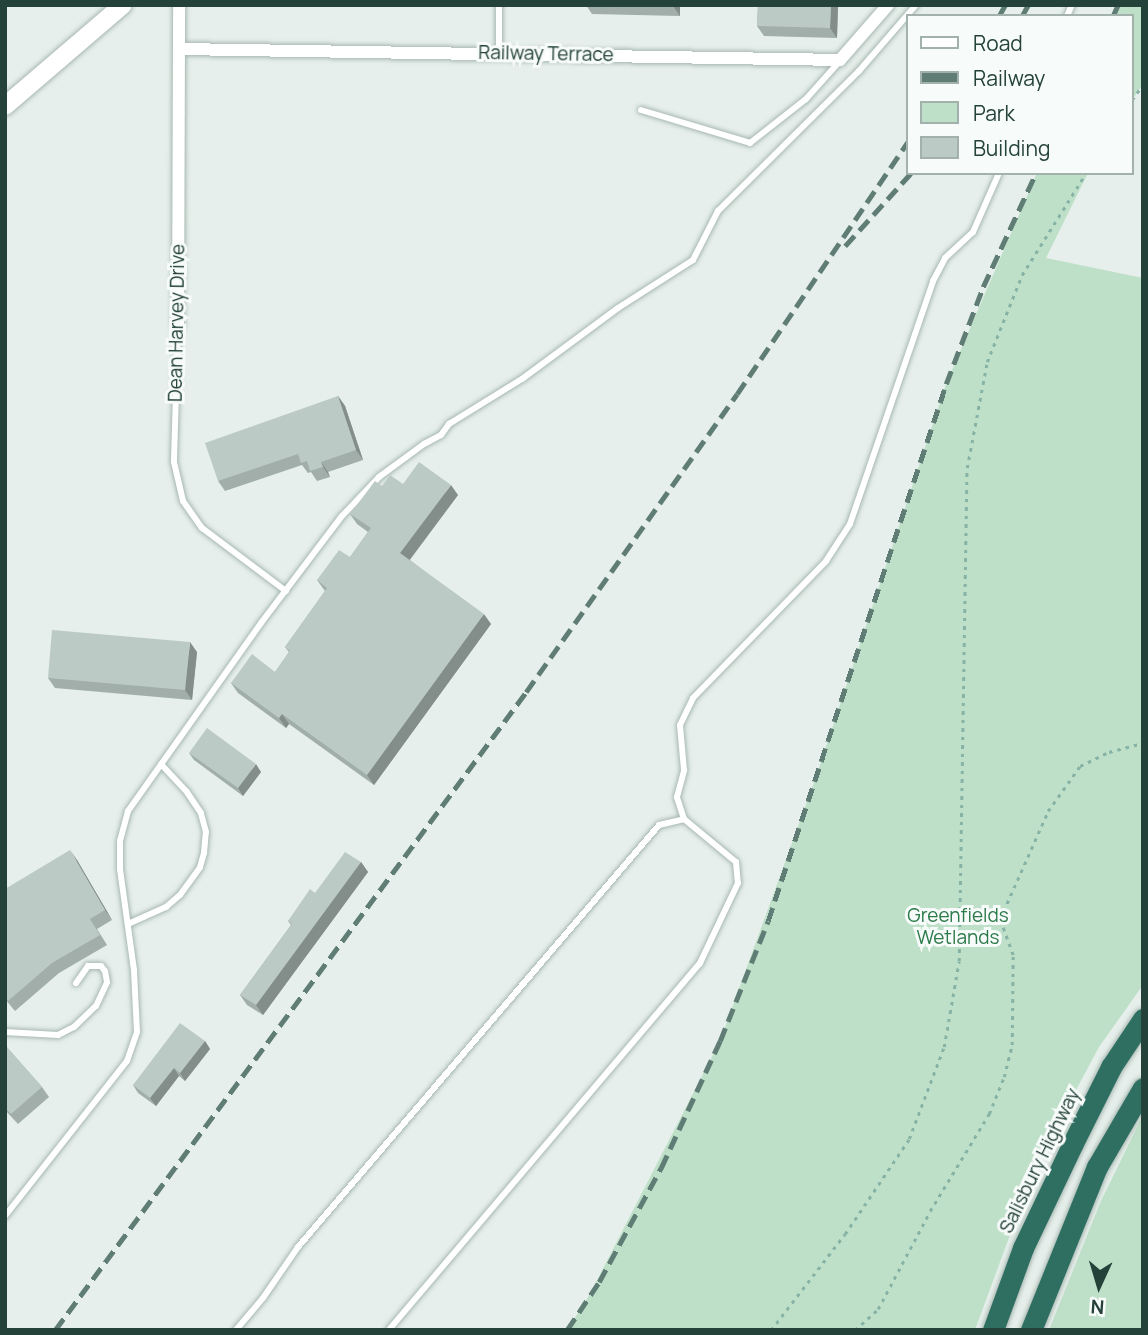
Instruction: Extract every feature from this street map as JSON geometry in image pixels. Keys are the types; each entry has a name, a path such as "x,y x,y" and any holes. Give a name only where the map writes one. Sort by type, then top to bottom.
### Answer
{"highway":[{"name":"Salisbury Highway","path":"992,1330 1023,1248 1073,1143 1111,1068 1143,1019"},
{"path":"1031,1330 1097,1167 1143,1088"}],"street":[{"path":"5,107 123,5"},
{"name":"Dean Harvey Drive","path":"178,325 179,5"},
{"path":"840,60 888,5"},
{"name":"Railway Terrace","path":"179,49 840,60"}],"lane":[{"path":"499,5 499,54"},
{"path":"5,1216 127,1061 137,1032 128,924 120,869 120,841 128,811 342,516 379,477 424,444 442,436 449,424 522,379 618,308 684,268 699,251 719,211 859,71 906,17"},
{"path":"640,110 750,143 806,99 840,60"},
{"path":"389,1330 700,963 738,883 736,862 684,819 677,797 684,770 680,725 693,698 826,561 850,524 933,281 945,258 973,232 998,175"},
{"name":"Dean Harvey Drive","path":"178,325 174,462 183,501 202,528 286,591"},
{"path":"128,924 166,907 180,895 200,867 204,853 206,832 201,813 187,792 161,764"},
{"path":"236,1330 263,1298 298,1247 659,825 684,819"},
{"path":"5,1032 58,1035 74,1027 96,1006 107,982 105,971 101,966 88,966 76,983"}],"path":[{"path":"771,1330 845,1234 909,1139 944,1046 959,961 967,468 987,362 1021,275 1085,175"},
{"path":"855,1330 878,1309 930,1211 989,1114 1004,1077 1012,1045 1013,955 1000,919 1048,811 1080,766 1109,752 1143,743"}],"green space":[{"path":"1118,5 1143,5 1143,84 1134,97 1134,14 1114,14"},
{"name":"Greenfields Wetlands","path":"1036,175 1087,175 1046,258 1143,278 1143,985 1099,1047 1035,1167 975,1330 567,1330 590,1294 720,1041 816,777 946,384"},
{"path":"1143,1115 1143,1330 1049,1330 1101,1201"}],"building":[{"path":"758,5 831,5 830,28 757,26"},
{"path":"338,396 356,450 321,462 323,467 310,471 307,461 301,463 298,454 218,481 205,443"},
{"path":"419,462 451,485 400,553 484,614 367,775 282,714 279,718 231,683 252,654 275,672 290,651 285,647 327,588 317,580 339,550 350,557 371,528 350,514 375,481 382,486 390,475 403,484"},
{"path":"52,630 190,642 185,690 48,678"},
{"path":"207,728 256,764 238,788 189,753"},
{"path":"70,850 105,910 90,919 100,935 52,963 8,1001 5,998 5,889"},
{"path":"345,852 361,862 256,1005 240,995 292,924 288,921 310,889 315,893"},
{"path":"180,1023 205,1041 180,1073 174,1068 150,1098 133,1085"},
{"path":"5,1045 42,1087 11,1114 5,1108"}],"railway":[{"path":"1000,14 1005,5"},
{"path":"1023,14 1028,5"},
{"path":"1114,14 1118,5"},
{"path":"55,1330 526,692 737,394 906,144"},
{"path":"845,246 909,175"},
{"path":"567,1330 599,1282 661,1168 720,1041 768,921 946,384 983,287 1035,175"}]}
